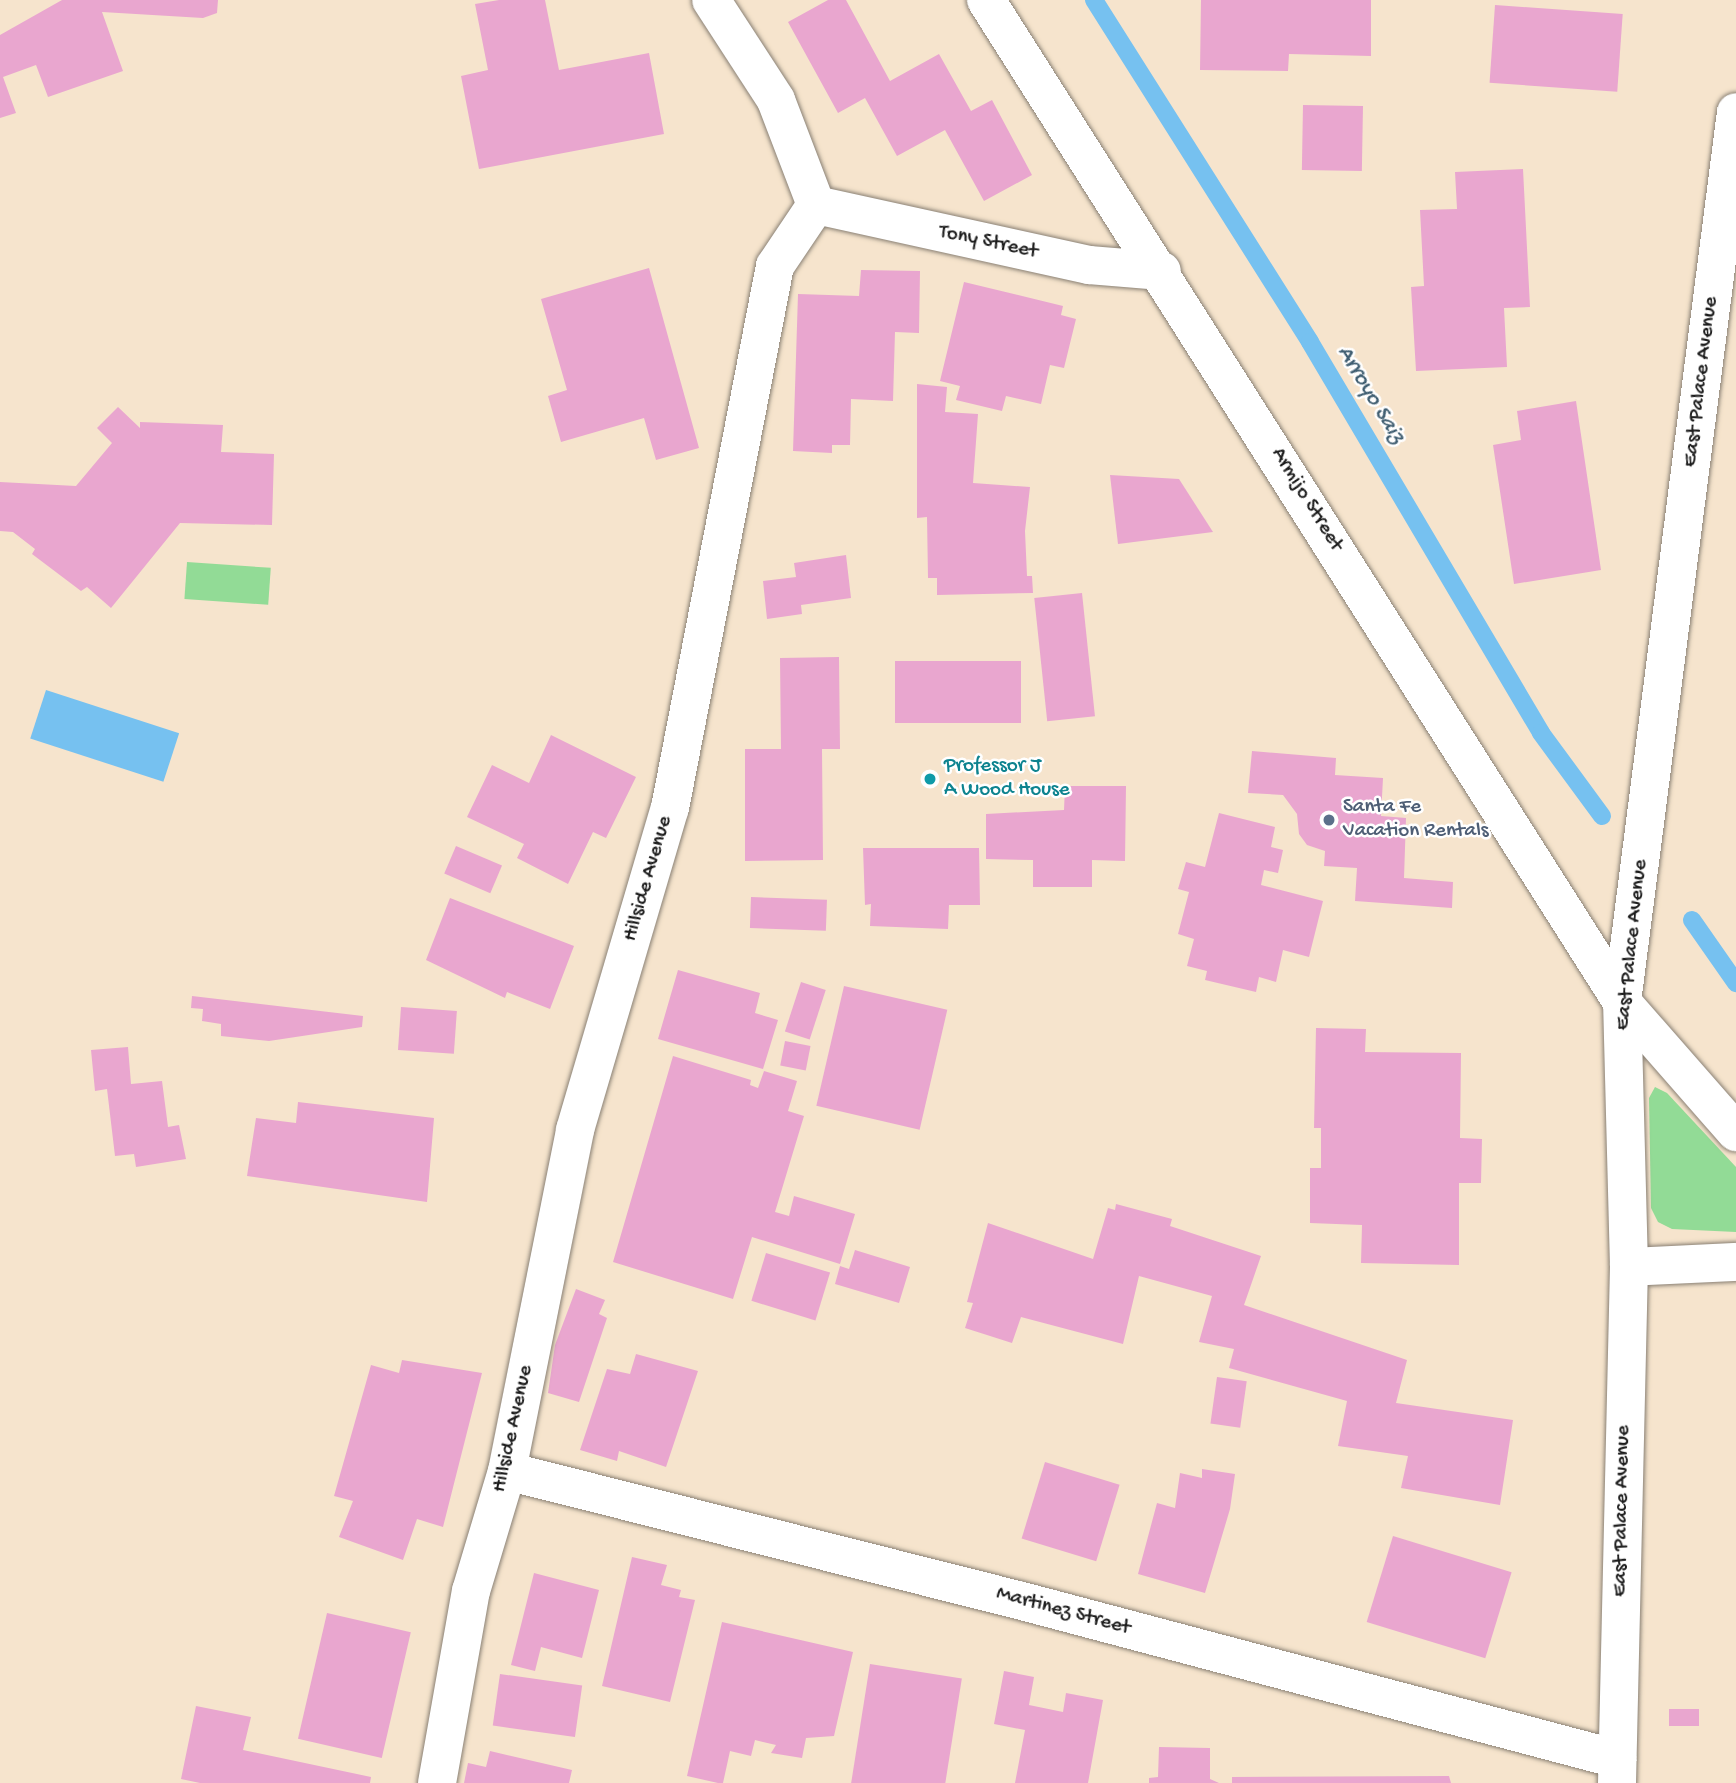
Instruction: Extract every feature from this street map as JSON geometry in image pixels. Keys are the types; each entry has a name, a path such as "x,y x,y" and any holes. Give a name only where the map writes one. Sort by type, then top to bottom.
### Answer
{"street":[{"path":"711,0 776,100 816,205"},
{"name":"Armijo Street","path":"986,0 1162,271 1622,1002 1736,1132"},
{"name":"East Palace Avenue","path":"1617,1771 1629,1268 1622,1002 1736,112"},
{"name":"Tony Street","path":"816,205 1089,265 1162,271"},
{"name":"Hillside Avenue","path":"436,1783 471,1591 507,1471 575,1130 670,808 775,266 816,205"},
{"path":"1629,1268 1736,1262"},
{"name":"Martinez Street","path":"507,1471 1022,1601 1617,1771"}],"green space":[{"path":"187,562 271,568 268,605 184,599"},
{"path":"1655,1087 1667,1093 1736,1167 1736,1232 1672,1229 1658,1222 1651,1208 1649,1098"}],"water":[{"path":"46,690 179,733 163,782 30,739"}],"building":[{"path":"62,0 218,0 217,13 203,18 102,12 123,71 48,97 36,65 3,77 16,113 0,118 0,35"},
{"path":"499,0 545,0 559,70 649,53 664,134 479,169 461,76 488,70 475,4"},
{"path":"828,0 846,0 890,81 939,54 971,111 992,100 1032,175 984,201 945,130 897,156 865,98 838,113 788,22"},
{"path":"1201,0 1371,0 1371,56 1289,54 1288,71 1200,70"},
{"path":"1495,5 1623,14 1617,92 1490,83"},
{"path":"1303,105 1363,106 1362,171 1302,170"},
{"path":"1523,169 1530,307 1504,308 1507,367 1416,371 1411,287 1424,286 1420,210 1457,209 1455,172"},
{"path":"649,268 699,448 656,460 644,418 561,442 548,396 567,390 541,299"},
{"path":"861,270 920,271 919,333 895,332 893,401 851,399 850,445 832,445 832,453 793,451 798,294 859,296"},
{"path":"964,282 1063,306 1061,315 1076,319 1064,368 1050,365 1041,404 1006,396 1002,411 956,400 960,386 940,381"},
{"path":"917,384 947,387 945,412 978,414 973,483 1030,487 1025,531 1027,576 1032,576 1033,593 937,595 937,578 928,578 927,517 917,518"},
{"path":"1576,401 1601,570 1514,584 1493,445 1521,440 1517,411"},
{"path":"118,407 140,428 140,422 223,425 221,452 274,454 272,525 180,523 111,608 87,587 81,591 32,554 35,549 13,532 0,531 0,482 76,486 112,443 97,428"},
{"path":"1110,475 1179,479 1213,532 1118,544"},
{"path":"846,555 851,598 801,605 802,614 767,619 763,581 796,577 794,563"},
{"path":"1082,593 1095,716 1047,721 1034,598"},
{"path":"839,657 840,749 822,749 823,860 745,861 745,749 781,749 780,658"},
{"path":"895,661 1021,661 1021,723 895,723"},
{"path":"551,735 636,777 606,838 593,832 568,884 517,858 524,844 467,817 492,765 529,783"},
{"path":"1252,751 1336,758 1335,775 1383,778 1381,816 1406,818 1404,878 1453,882 1452,908 1355,901 1357,868 1324,866 1325,851 1307,845 1299,834 1297,814 1283,795 1248,793"},
{"path":"1065,786 1126,786 1125,861 1092,860 1092,887 1033,887 1033,860 986,859 986,814 1064,810"},
{"path":"1219,813 1275,827 1271,847 1283,850 1278,873 1264,870 1261,885 1323,901 1309,957 1283,950 1276,982 1259,977 1256,992 1205,980 1207,971 1187,966 1194,939 1178,934 1189,892 1178,889 1186,862 1205,867"},
{"path":"456,846 502,866 490,893 444,874"},
{"path":"863,848 979,848 980,905 949,905 948,929 870,926 871,904 865,905"},
{"path":"751,897 827,900 826,931 750,928"},
{"path":"450,898 574,946 550,1009 507,992 505,998 426,960"},
{"path":"678,970 760,993 755,1013 778,1020 763,1069 658,1039"},
{"path":"801,982 826,990 810,1039 785,1031"},
{"path":"844,986 947,1010 920,1130 816,1106"},
{"path":"192,996 363,1016 362,1027 269,1041 221,1036 221,1024 202,1021 203,1009 191,1008"},
{"path":"401,1007 457,1011 454,1054 398,1050"},
{"path":"1316,1028 1366,1029 1365,1052 1461,1053 1460,1138 1482,1139 1481,1183 1459,1183 1459,1265 1361,1263 1362,1225 1310,1223 1310,1168 1321,1168 1321,1128 1314,1128"},
{"path":"785,1041 811,1046 806,1071 780,1066"},
{"path":"128,1047 131,1084 162,1081 168,1127 179,1125 186,1159 136,1167 134,1154 115,1156 107,1089 95,1091 91,1050"},
{"path":"673,1056 751,1080 750,1085 758,1088 764,1071 797,1081 788,1111 804,1116 775,1212 789,1216 794,1196 855,1214 840,1264 752,1237 733,1299 613,1262"},
{"path":"298,1102 434,1118 427,1202 247,1176 256,1118 296,1123"},
{"path":"1116,1204 1172,1219 1170,1226 1261,1256 1244,1305 1407,1360 1396,1403 1513,1420 1500,1505 1401,1488 1408,1456 1338,1446 1347,1401 1229,1368 1234,1349 1199,1342 1212,1296 1139,1276 1123,1344 1021,1317 1012,1343 965,1328 973,1303 967,1302 988,1223 1093,1259 1108,1208 1115,1210"},
{"path":"855,1250 910,1267 899,1303 835,1284 840,1266 849,1269"},
{"path":"766,1253 830,1273 815,1320 751,1301"},
{"path":"576,1289 605,1300 599,1314 607,1318 579,1402 548,1393 555,1345"},
{"path":"636,1354 698,1371 666,1467 619,1451 617,1461 580,1450 607,1369 630,1374"},
{"path":"402,1360 482,1373 443,1527 417,1519 403,1560 339,1537 353,1501 334,1496 371,1365 399,1373"},
{"path":"1217,1377 1247,1381 1240,1428 1210,1424"},
{"path":"1045,1462 1120,1485 1096,1561 1022,1539"},
{"path":"1202,1469 1235,1474 1230,1509 1205,1593 1138,1574 1157,1503 1175,1508 1180,1473 1202,1478"},
{"path":"1393,1536 1512,1572 1485,1658 1367,1622"},
{"path":"632,1557 667,1565 661,1585 681,1590 679,1597 695,1600 670,1702 602,1686"},
{"path":"534,1573 599,1590 582,1658 541,1647 535,1671 511,1665"},
{"path":"327,1613 411,1632 382,1758 298,1739"},
{"path":"722,1622 853,1652 834,1736 806,1738 802,1758 771,1753 776,1745 755,1740 751,1756 730,1751 723,1783 718,1783 687,1776"},
{"path":"870,1664 962,1679 945,1783 851,1783"},
{"path":"1004,1671 1034,1677 1029,1705 1063,1712 1066,1693 1103,1700 1088,1783 1015,1783 1025,1730 994,1724"},
{"path":"500,1674 582,1686 575,1737 493,1725"},
{"path":"196,1706 251,1717 243,1750 371,1777 370,1783 200,1783 181,1779"},
{"path":"1669,1709 1699,1709 1699,1726 1669,1726"},
{"path":"1159,1747 1210,1748 1210,1779 1219,1783 1149,1783 1149,1778 1158,1777"},
{"path":"490,1751 572,1770 569,1783 464,1783 468,1763 486,1767"},
{"path":"1449,1776 1451,1783 1232,1783 1232,1777"}],"waterway":[{"name":"Arroyo Saiz","path":"1094,0 1310,342 1541,733 1602,816"},
{"name":"Arroyo Saiz","path":"1692,920 1736,983"}],"place":[{"name":"Professor J A Wood House","path":"930,779"},
{"name":"Santa Fe Vacation Rentals","path":"1329,820"}]}
